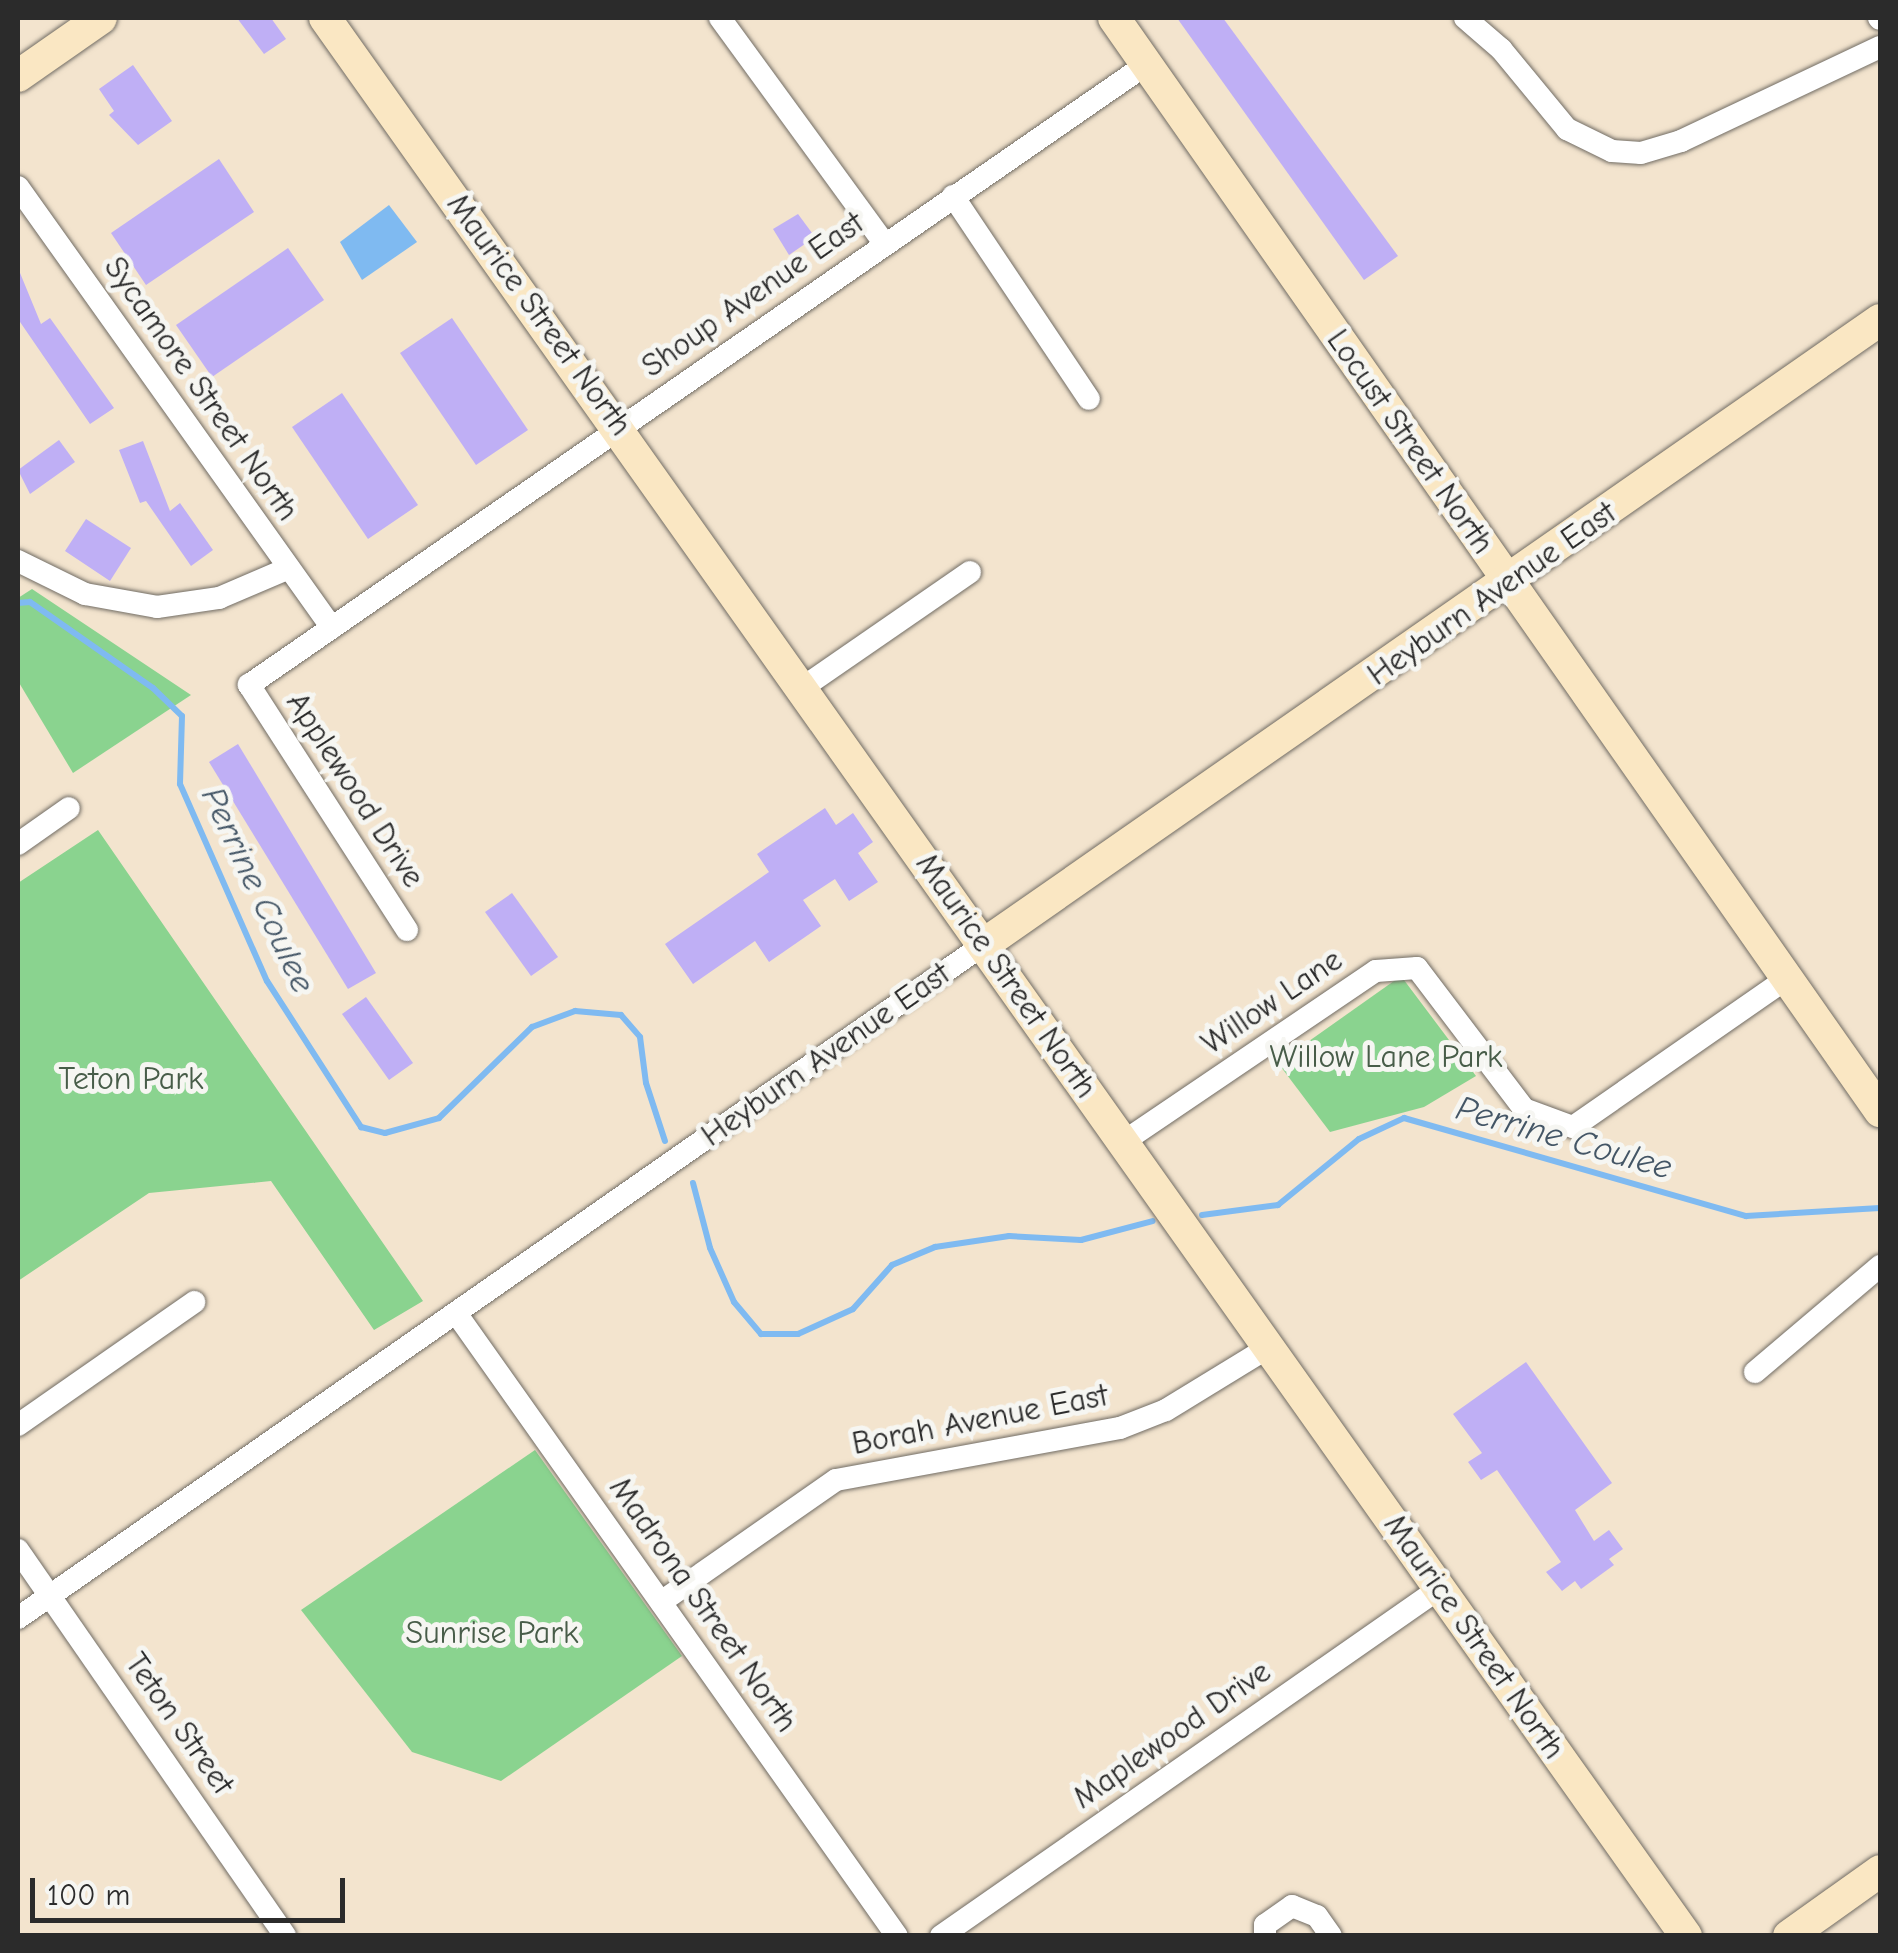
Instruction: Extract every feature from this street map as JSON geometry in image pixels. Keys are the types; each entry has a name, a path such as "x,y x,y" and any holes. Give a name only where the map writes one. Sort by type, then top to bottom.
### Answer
{"street":[{"path":"18,76 101,18"},
{"name":"Maurice Street North","path":"325,18 621,427 1686,1936"},
{"path":"720,18 884,243"},
{"name":"Locust Street North","path":"1114,18 1880,1111"},
{"path":"1464,18 1501,49 1570,130 1612,151 1641,153 1681,142 1880,47"},
{"name":"Shoup Avenue East","path":"249,685 1148,64"},
{"name":"Sycamore Street North","path":"18,187 332,628"},
{"path":"954,196 1089,399"},
{"name":"Heyburn Avenue East","path":"18,1618 983,945 1509,584 1880,320"},
{"path":"18,561 85,594 157,607 219,598 289,568"},
{"path":"802,688 970,572"},
{"name":"Applewood Drive","path":"249,685 406,930"},
{"path":"18,844 69,808"},
{"name":"Willow Lane","path":"1123,1142 1376,971 1417,968 1524,1109 1573,1127 1786,978"},
{"path":"1755,1372 1880,1266"},
{"path":"18,1426 194,1302"},
{"name":"Madrona Street North","path":"456,1313 897,1936"},
{"name":"Borah Avenue East","path":"661,1602 836,1480 922,1460 1120,1428 1166,1410 1268,1347"},
{"name":"Teton Street","path":"18,1550 286,1936"},
{"name":"Maplewood Drive","path":"941,1936 1440,1588"},
{"path":"1789,1936 1880,1871"},
{"path":"1265,1936 1264,1925 1292,1906 1317,1916 1330,1936"}],"green space":[{"path":"32,589 191,695 73,773 18,681 18,598"},
{"name":"Teton Park","path":"98,830 423,1301 374,1330 271,1181 149,1193 18,1281 18,883"},
{"name":"Willow Lane Park","path":"1401,976 1476,1076 1424,1107 1330,1132 1278,1063"},
{"name":"Sunrise Park","path":"535,1450 682,1656 501,1781 412,1752 301,1610"}],"water":[{"path":"389,205 417,242 362,280 340,242"}],"building":[{"path":"237,18 271,18 286,39 264,54"},
{"path":"1177,18 1223,18 1398,256 1364,280"},
{"path":"133,65 172,121 138,145 109,115 114,111 99,89"},
{"path":"219,159 254,212 146,285 111,233"},
{"path":"798,214 815,237 789,255 773,229"},
{"path":"288,248 324,300 212,377 176,325"},
{"path":"18,268 41,324 50,318 114,408 90,424 18,319"},
{"path":"452,318 528,430 476,465 400,353"},
{"path":"342,393 418,505 368,539 292,427"},
{"path":"59,440 75,462 30,494 18,470"},
{"path":"143,441 170,511 180,503 213,550 191,566 146,501 140,503 119,450"},
{"path":"86,519 131,548 110,581 65,551"},
{"path":"238,744 376,973 348,989 209,762"},
{"path":"825,808 836,825 853,813 873,842 858,853 878,882 849,901 835,879 803,900 821,926 769,962 755,941 693,984 665,944 769,872 757,854"},
{"path":"512,893 558,957 531,976 485,912"},
{"path":"366,997 413,1063 389,1080 342,1014"},
{"path":"1526,1362 1612,1483 1575,1510 1594,1541 1609,1530 1623,1549 1609,1559 1614,1565 1581,1589 1575,1581 1562,1591 1546,1572 1561,1562 1497,1470 1481,1480 1468,1462 1482,1453 1453,1414"}],"waterway":[{"name":"Perrine Coulee","path":"18,603 30,602 153,688 182,716 180,784 267,981 361,1127 385,1133 439,1118 532,1027 575,1011 621,1015 640,1037 646,1083 665,1141"},
{"name":"Perrine Coulee","path":"1202,1215 1278,1205 1359,1139 1404,1118 1746,1216 1880,1208"},
{"name":"Perrine Coulee","path":"693,1183 710,1248 734,1302 761,1334 798,1334 853,1309 892,1265 935,1247 1009,1236 1081,1240 1153,1221"}]}
